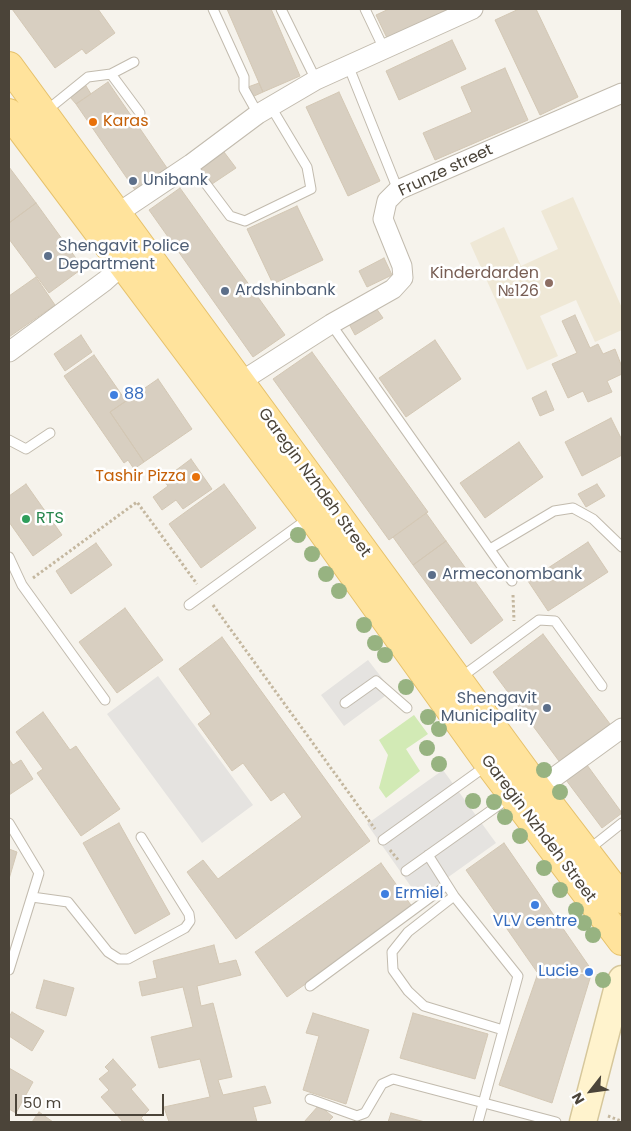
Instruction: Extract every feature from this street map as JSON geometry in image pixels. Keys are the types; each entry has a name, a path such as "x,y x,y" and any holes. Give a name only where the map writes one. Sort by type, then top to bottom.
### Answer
{"main road":[{"name":"Garegin Nzhdeh Street","path":"9,66 458,680 525,793 622,941"},
{"name":"Garegin Nzhdeh Street","path":"9,113 312,516 489,764 525,793 586,852 622,899"}],"street":[{"path":"118,213 191,164 265,110 316,80 473,9"},
{"name":"Frunze street","path":"240,382 331,324 393,289 403,278 402,266 383,219 387,201 398,190 622,93"},
{"path":"9,352 105,281 124,264"},
{"path":"525,793 622,728"},
{"path":"595,1119 618,986 622,979"}],"lane":[{"path":"191,164 230,216 245,220 310,189 306,167 265,110 244,89 244,77 213,9"},
{"path":"282,9 316,80"},
{"path":"365,9 384,49"},
{"path":"44,113 88,77 112,74 134,62"},
{"path":"348,65 398,190"},
{"path":"112,74 140,113"},
{"path":"331,324 512,581"},
{"path":"9,440 26,449 50,433"},
{"path":"490,549 554,511 573,508 593,518 622,547"},
{"path":"189,606 312,516"},
{"path":"9,557 22,585 105,700"},
{"path":"458,680 539,620 555,621 602,686"},
{"path":"345,703 376,681 407,708"},
{"path":"384,840 489,764"},
{"path":"406,871 525,793"},
{"path":"9,823 39,872 9,970"},
{"path":"586,852 622,823"},
{"path":"32,897 68,902 108,952 119,959 128,958 185,928 190,921 189,914 141,837"},
{"path":"428,855 454,896 518,976 478,1122"},
{"path":"310,986 447,884"},
{"path":"454,896 408,932 392,952 393,970 408,991 424,1006 503,1030"},
{"path":"310,1099 356,1116 365,1113 382,1084 393,1080 556,1122"}],"path":[{"path":"22,585 138,502 406,871"},
{"path":"512,581 515,628"},
{"path":"595,1119 621,1121"}],"shaded area":[{"name":"Kinderdarden №126","path":"573,197 622,308 622,330 595,342 576,300 540,316 558,356 527,370 470,243 504,227 521,266 558,249 541,211"},
{"path":"368,660 392,691 344,726 321,695"},
{"path":"158,676 253,805 202,843 107,714"},
{"path":"443,770 496,843 419,898 367,824"}],"green space":[{"path":"414,715 428,734 406,749 420,771 386,798 379,788 388,755 379,740"}],"building":[{"path":"12,9 98,9 115,33 86,54 82,49 55,68"},
{"path":"227,9 271,9 300,76 263,92"},
{"path":"389,9 448,9 387,38 376,15"},
{"path":"519,9 536,9 578,97 540,115 495,20"},
{"path":"452,40 466,69 399,100 386,71"},
{"path":"505,68 528,120 435,160 423,133 472,112 461,87"},
{"path":"108,82 167,168 135,190 76,104"},
{"path":"259,83 263,92 252,97 248,87"},
{"path":"86,86 91,94 76,104 70,97"},
{"path":"339,92 380,181 348,196 306,107"},
{"path":"224,152 236,168 212,184 201,168"},
{"path":"9,167 36,203 9,223"},
{"path":"180,188 285,335 253,357 149,210"},
{"path":"36,203 83,268 49,293 9,239 9,223"},
{"path":"297,206 323,260 273,284 247,229"},
{"path":"384,258 392,275 367,287 359,271"},
{"path":"36,277 55,305 9,337 9,296"},
{"path":"376,308 383,318 355,335 349,324"},
{"path":"575,315 590,348 598,344 603,354 615,349 622,367 622,374 607,381 612,392 588,402 583,391 568,398 552,364 577,353 562,321"},
{"path":"81,335 92,352 65,371 54,354"},
{"path":"435,340 461,379 406,417 379,378"},
{"path":"312,352 428,512 389,540 273,379"},
{"path":"94,355 126,401 110,412 144,462 134,469 128,460 124,463 64,376"},
{"path":"158,379 192,429 144,462 110,412"},
{"path":"546,391 554,410 540,416 532,398"},
{"path":"611,418 622,440 622,455 582,476 565,442"},
{"path":"519,442 543,477 485,518 460,483"},
{"path":"191,459 212,489 183,509 176,500 162,510 153,497 168,486 163,480"},
{"path":"26,484 62,535 33,556 9,522 9,496"},
{"path":"224,484 256,528 201,568 169,524"},
{"path":"597,484 605,496 586,507 578,494"},
{"path":"426,513 446,541 413,565 393,537"},
{"path":"446,541 503,620 471,644 413,565"},
{"path":"588,542 608,572 548,611 528,581"},
{"path":"96,543 112,565 71,594 56,571"},
{"path":"125,608 163,660 117,693 79,642"},
{"path":"543,634 610,724 559,761 493,672"},
{"path":"222,637 370,841 236,939 187,872 203,860 218,879 302,817 284,792 271,801 243,763 232,771 198,724 211,714 179,669"},
{"path":"43,712 70,750 76,746 120,809 81,836 37,773 43,769 16,732"},
{"path":"9,759 13,765 21,760 33,779 9,795"},
{"path":"587,765 622,813 602,828 566,780"},
{"path":"119,823 170,914 135,934 83,843"},
{"path":"504,843 593,972 537,972 466,870"},
{"path":"9,849 17,852 9,879"},
{"path":"381,863 413,908 287,997 255,952"},
{"path":"214,945 219,964 236,960 241,975 197,986 201,1006 213,1003 232,1077 218,1080 223,1095 265,1086 271,1103 253,1107 257,1122 169,1122 164,1107 210,1097 200,1059 159,1068 151,1037 193,1027 183,987 142,996 139,982 157,978 153,961"},
{"path":"538,973 591,975 552,1103 499,1085"},
{"path":"44,980 74,988 66,1016 36,1008"},
{"path":"12,1012 44,1031 32,1051 9,1036 9,1017"},
{"path":"313,1013 369,1030 346,1104 303,1090 319,1036 306,1033"},
{"path":"413,1013 488,1034 475,1079 400,1058"},
{"path":"113,1059 136,1085 131,1089 149,1110 141,1118 145,1122 123,1122 101,1097 109,1090 99,1079 109,1071 105,1067"},
{"path":"9,1068 33,1082 16,1113 9,1109"},
{"path":"319,1105 333,1117 328,1122 304,1122"},
{"path":"39,1112 53,1122 32,1122"},
{"path":"391,1113 425,1122 388,1122"}],"place":[{"name":"Karas","path":"93,122"},
{"name":"Unibank","path":"133,181"},
{"name":"Shengavit Police Department","path":"48,256"},
{"name":"Kinderdarden №126","path":"549,283"},
{"name":"Ardshinbank","path":"225,291"},
{"name":"88","path":"114,395"},
{"name":"Tashir Pizza","path":"196,477"},
{"name":"RTS","path":"26,519"},
{"name":"Armeconombank","path":"432,575"},
{"name":"Shengavit Municipality","path":"547,708"},
{"name":"Ermiel","path":"385,894"},
{"name":"VLV centre","path":"535,905"},
{"name":"Lucie","path":"589,972"}]}
